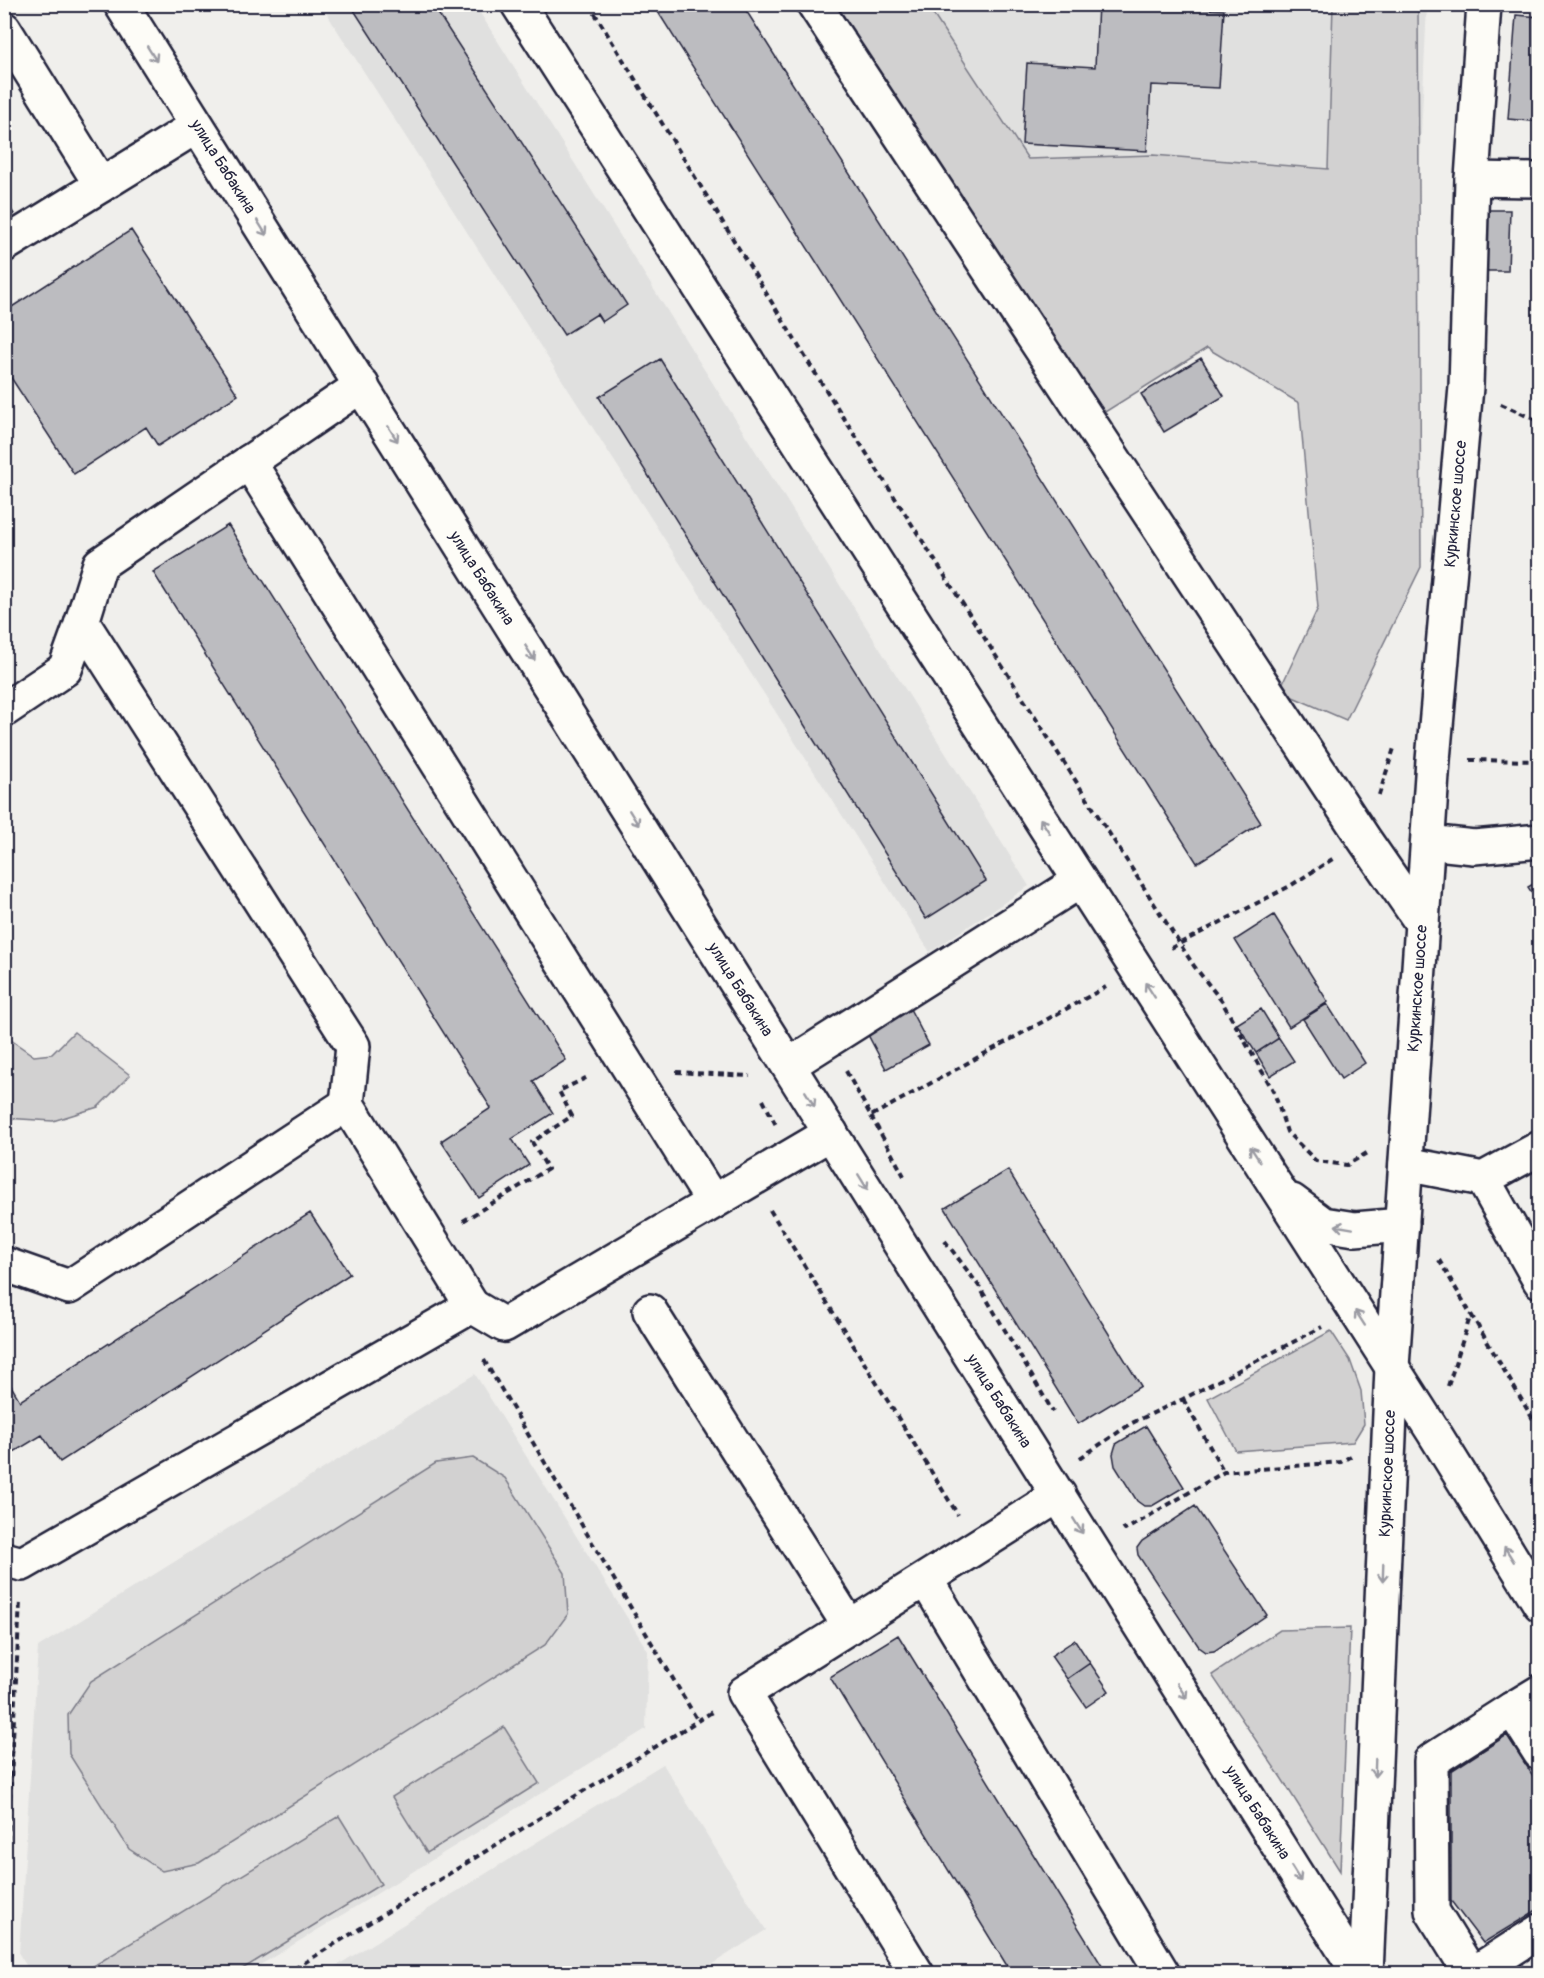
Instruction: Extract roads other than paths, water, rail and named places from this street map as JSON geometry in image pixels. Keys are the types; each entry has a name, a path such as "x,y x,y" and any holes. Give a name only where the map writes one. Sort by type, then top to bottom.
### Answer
{"street":[{"name":"улица Бабакина","path":"121,4 1359,1974"},
{"path":"518,4 1392,1367 1539,1604"},
{"path":"814,4 1422,923"},
{"name":"Куркинское шоссе","path":"1366,1974 1392,1367 1434,748 1466,387 1472,179 1484,4"},
{"path":"4,29 101,185"},
{"path":"4,244 197,126"},
{"path":"1472,179 1539,180"},
{"path":"4,710 65,669 99,564 362,385"},
{"path":"249,462 713,1202"},
{"path":"82,622 352,1046 347,1104 472,1306 504,1325 831,1133"},
{"path":"1428,842 1474,847 1539,841"},
{"path":"789,1065 1080,881"},
{"path":"4,1264 69,1287 347,1104"},
{"path":"1406,1164 1483,1179 1539,1148"},
{"path":"1483,1179 1539,1281"},
{"path":"1279,1191 1323,1224 1355,1229 1402,1225"},
{"path":"13,1562 472,1306"},
{"path":"650,1311 850,1627"},
{"path":"918,1974 744,1693 1059,1495"},
{"path":"926,1580 1163,1974"},
{"path":"1539,1692 1431,1761 1432,1911 1472,1974 1539,1931"},
{"path":"1512,1709 1539,1753"}]}
